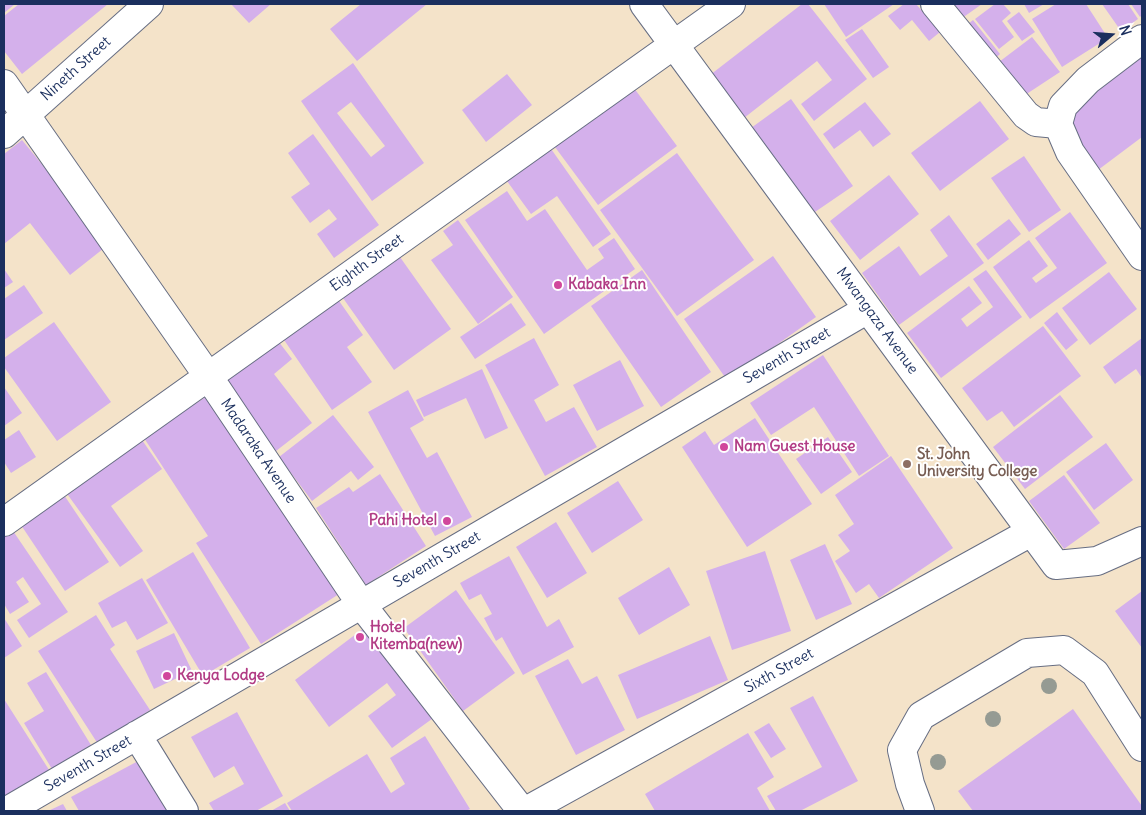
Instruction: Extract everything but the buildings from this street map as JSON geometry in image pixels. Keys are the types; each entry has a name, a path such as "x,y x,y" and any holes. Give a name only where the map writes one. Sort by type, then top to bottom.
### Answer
{"street":[{"name":"Nineth Street","path":"4,134 149,4"},
{"name":"Mwangaza Avenue","path":"644,4 1056,565 1097,561 1142,541"},
{"name":"Eighth Street","path":"4,522 731,4"},
{"path":"935,4 1026,115 1036,122 1058,124"},
{"path":"1142,39 1088,80 1063,106 1058,124 1070,152 1142,256"},
{"name":"Madaraka Avenue","path":"4,84 208,376 361,604 524,811"},
{"name":"Seventh Street","path":"7,811 868,309"},
{"name":"Sixth Street","path":"524,811 1031,532"},
{"path":"920,811 910,784 902,750 921,716 1028,653 1064,650 1095,673 1142,747"},
{"path":"137,735 184,811"}],"place":[{"name":"Kabaka Inn","path":"558,285"},
{"name":"Nam Guest House","path":"724,447"},
{"name":"St. John University College","path":"907,464"},
{"name":"Pahi Hotel","path":"447,521"},
{"name":"Hotel Kitemba(new)","path":"360,637"},
{"name":"Kenya Lodge","path":"167,676"}]}
